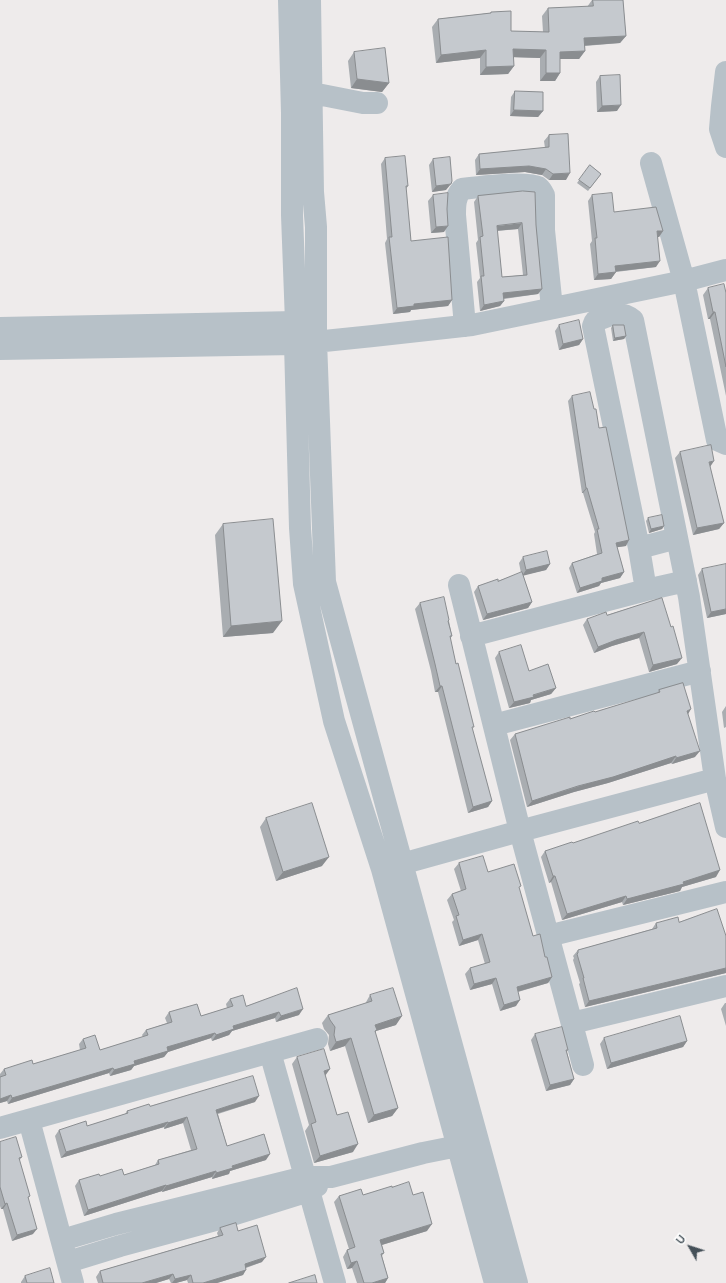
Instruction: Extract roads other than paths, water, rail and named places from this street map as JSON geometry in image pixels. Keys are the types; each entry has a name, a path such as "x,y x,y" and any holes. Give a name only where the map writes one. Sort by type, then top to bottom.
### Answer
{"street":[{"path":"289,0 292,113 292,216 306,321"},
{"path":"310,0 313,192 316,228 305,342 325,582 466,1181 495,1283"},
{"path":"726,72 724,107 720,129 726,147"},
{"path":"312,93 363,103 376,103"},
{"path":"651,163 684,281 717,440 726,444"},
{"path":"465,326 455,200 458,193 462,189 507,185 536,186 541,190 544,195 544,230 552,308"},
{"path":"0,349 305,342 465,326 684,281 726,270"},
{"path":"646,590 639,548 593,326 596,321 618,313 627,315 633,320 686,581 715,779 726,827"},
{"path":"0,328 306,321"},
{"path":"639,548 677,538"},
{"path":"471,636 686,581"},
{"path":"459,585 520,831 584,1065"},
{"path":"494,725 700,671"},
{"path":"392,867 715,779"},
{"path":"392,867 517,1283"},
{"path":"548,936 726,892"},
{"path":"572,1023 726,986"},
{"path":"0,1128 317,1040"},
{"path":"270,1052 335,1283"},
{"path":"28,1120 70,1273 120,1246 214,1210 331,1177 423,1153 458,1146"},
{"path":"62,1240 116,1224 214,1210"},
{"path":"116,1224 120,1246"}]}
